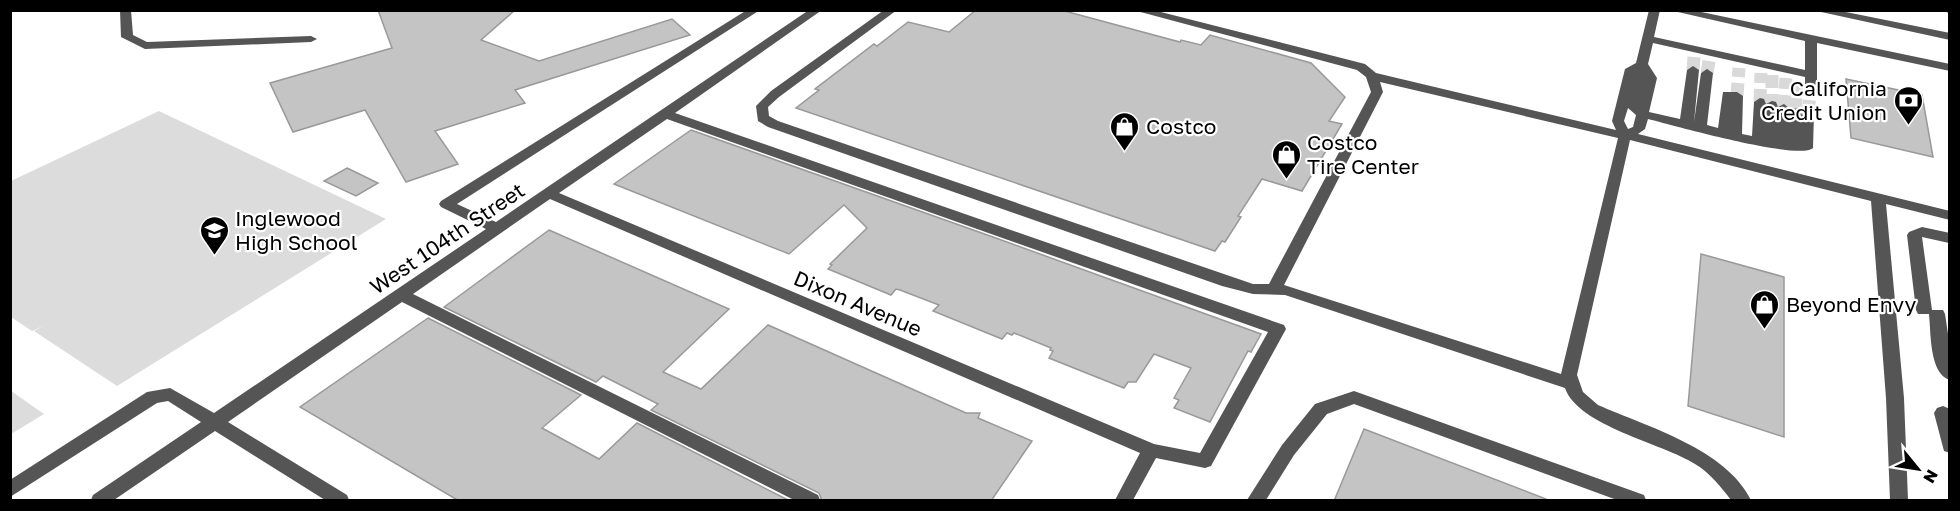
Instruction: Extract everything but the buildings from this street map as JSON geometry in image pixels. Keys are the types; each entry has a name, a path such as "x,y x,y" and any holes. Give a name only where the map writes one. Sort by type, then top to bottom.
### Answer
{"street":[{"path":"125,10 127,37 145,46 311,39"},
{"path":"499,229 446,204 755,10"},
{"name":"West 104th Street","path":"100,501 818,10"},
{"path":"892,10 775,94 762,106 763,118 773,124 1227,282 1253,289 1286,290 1572,384"},
{"path":"1138,10 1361,67 1372,76 1603,132 1625,135 1950,216"},
{"path":"1655,10 1633,103 1634,108 1643,114 1758,142 1806,148 1766,104"},
{"path":"1674,10 1950,68"},
{"path":"1817,10 1950,37"},
{"path":"1649,39 1694,59 1750,66 1811,80 1811,39"},
{"path":"1686,124 1694,59"},
{"path":"1700,128 1709,62"},
{"path":"1643,65 1631,69 1618,121 1625,135 1569,375 1576,395 1592,410 1702,459 1724,477 1742,501"},
{"path":"1274,290 1377,92 1372,76"},
{"path":"1734,136 1766,104"},
{"path":"1734,136 1766,104"},
{"path":"1758,142 1766,104"},
{"path":"1766,104 1777,146"},
{"name":"Dixon Avenue","path":"549,194 1151,450 1205,461 1278,329 665,114"},
{"path":"1625,135 1639,129 1643,114"},
{"path":"1878,198 1894,387 1899,501"},
{"path":"1949,238 1922,232 1914,235 1944,368 1950,374"},
{"path":"401,295 811,501"},
{"path":"10,490 153,397 170,394 340,501"},
{"path":"1256,501 1288,450 1321,409 1354,397 1637,501"},
{"path":"1943,413 1950,446"},
{"path":"1124,501 1151,450"}],"shaded area":[{"path":"159,111 386,219 117,386 34,331 43,326 32,331 11,317 11,181"},
{"path":"11,391 44,414 10,434"}],"tunnel":[{"path":"1693,70 1694,57"},
{"path":"1707,73 1709,61"},
{"path":"1737,96 1739,68"},
{"path":"1760,102 1761,73"},
{"path":"1772,75 1772,105"},
{"path":"1784,108 1786,78"},
{"path":"1795,111 1797,81"},
{"path":"1808,113 1811,84"}],"place":[{"name":"California Credit Union","path":"1908,126"},
{"name":"Costco","path":"1125,152"},
{"name":"Costco Tire Center","path":"1286,180"},
{"name":"Inglewood High School","path":"214,256"},
{"name":"Beyond Envy","path":"1765,330"}]}
